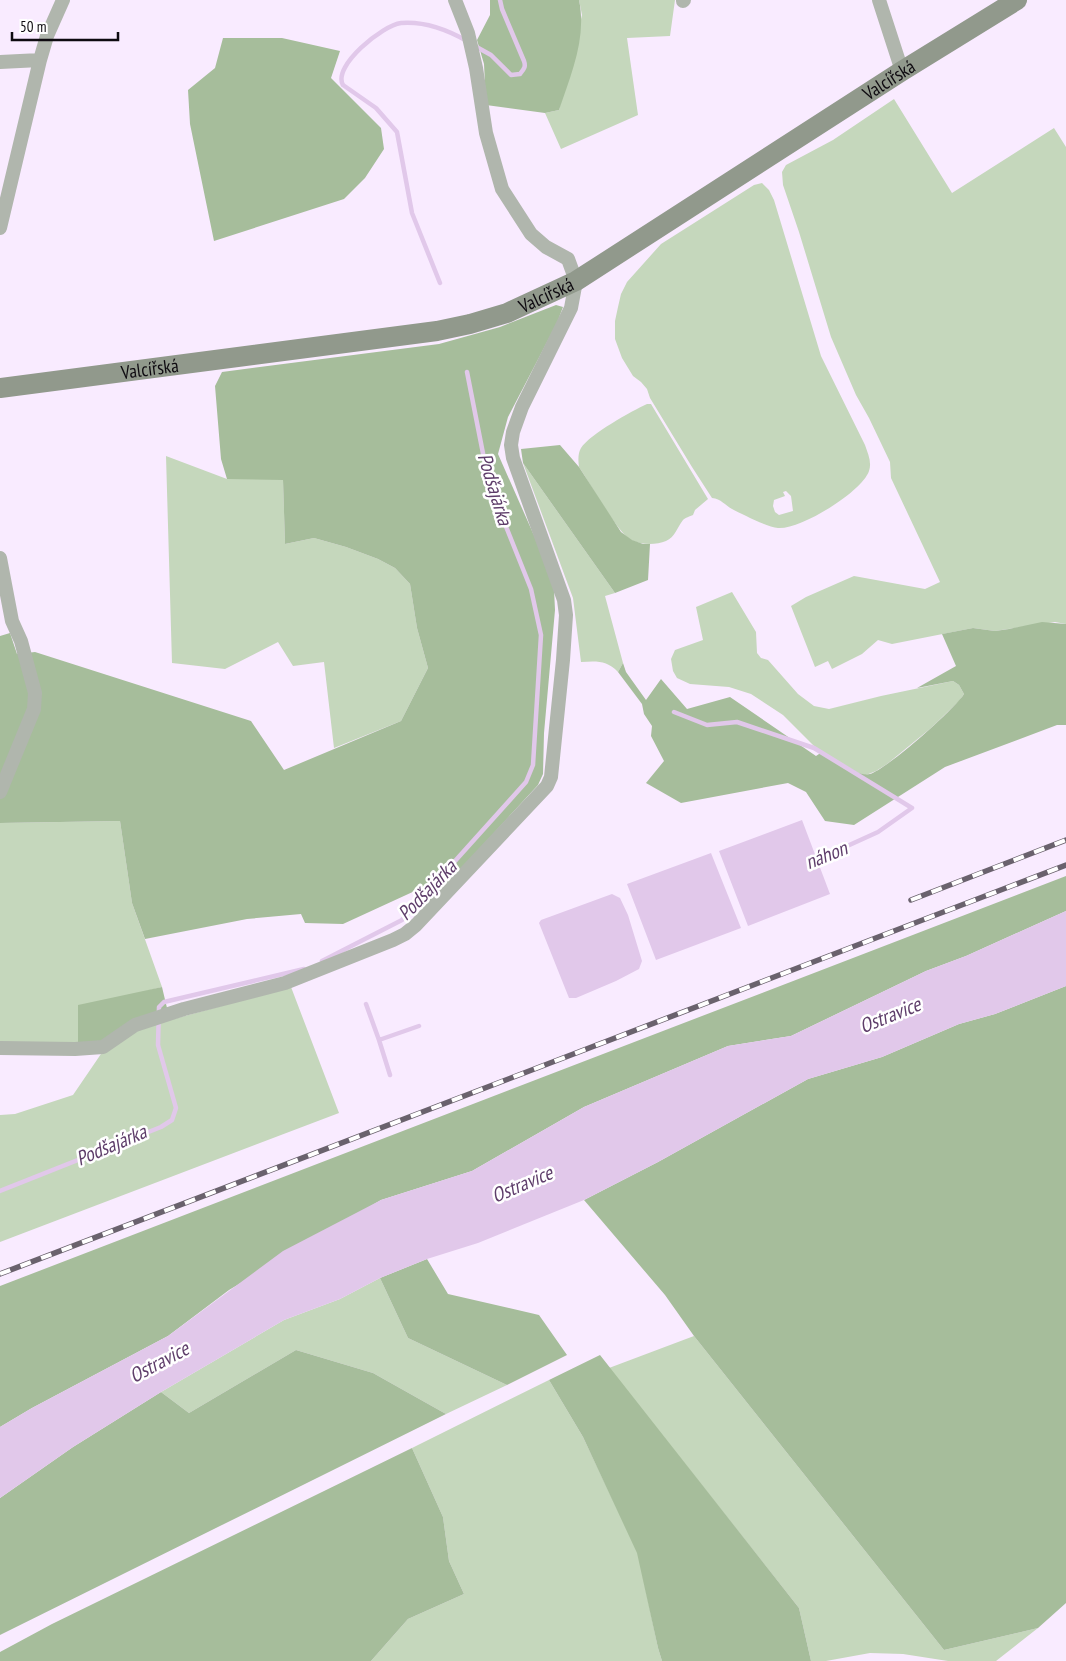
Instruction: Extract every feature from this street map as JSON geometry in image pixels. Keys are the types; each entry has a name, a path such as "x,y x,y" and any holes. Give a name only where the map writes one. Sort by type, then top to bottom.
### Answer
{"main road":[{"name":"Valcířská","path":"0,388 437,331 507,313 576,281 902,71 1017,0"}],"street":[{"path":"0,228 40,60 47,36 63,0"},
{"path":"0,1048 75,1049 103,1047 135,1025 151,1019 285,983 405,934 434,906 547,786 551,777 566,615 564,600 513,458 512,445 513,432 522,407 571,308 576,281 568,259 546,247 531,234 502,189 486,132 468,34 455,0"},
{"path":"880,0 902,71"},
{"path":"0,62 40,60"},
{"path":"0,558 12,621 21,641 35,693 34,709 0,792"}],"green space":[{"path":"490,0 579,0 581,28 579,42 573,69 559,110 545,113 486,105 484,64 477,40 490,15"},
{"path":"579,0 675,0 670,36 627,38 638,115 561,149 545,113 559,110 582,15"},
{"path":"223,38 282,38 340,51 331,78 381,128 384,149 365,178 344,199 214,241 190,124 188,90 215,68"},
{"path":"894,99 952,193 1054,128 1066,147 1066,624 1055,622 995,631 973,628 892,644 878,640 862,654 832,669 828,661 815,667 791,606 806,597 854,576 925,589 940,582 891,478 890,462 856,395 831,337 783,185 782,172 786,165 833,140"},
{"path":"762,183 769,190 774,200 821,356 865,445 870,461 870,468 864,480 843,499 801,523 778,528 755,520 712,498 650,398 647,389 633,376 622,358 615,339 615,321 621,294 627,282 661,244 754,185","holes":["786,491 791,496 793,511 779,515 775,512 774,500 785,496 783,492"]},
{"path":"556,305 563,307 557,323 508,417 498,454 544,558 554,589 555,610 544,733 543,774 538,785 422,911 430,884 343,924 305,923 301,914 247,919 145,939 132,903 120,821 0,823 0,636 10,633 17,654 35,652 251,721 284,770 401,721 428,668 417,628 410,584 395,568 378,559 346,547 314,538 285,544 283,480 227,479 221,459 215,386 222,372 439,344 500,327"},
{"path":"647,404 651,404 708,499 695,510 693,515 683,520 674,535 662,542 653,544 635,542 625,535 604,506 579,467 578,462 581,448 593,436 622,417"},
{"path":"560,445 579,467 621,532 632,540 643,544 650,544 648,580 615,593 523,463 521,449"},
{"path":"166,456 227,479 283,479 285,544 314,538 346,547 378,559 395,568 410,584 417,628 428,668 401,721 334,748 324,662 293,666 278,642 225,669 172,663"},
{"path":"523,463 615,593 605,596 623,663 618,672 605,663 581,662 573,598"},
{"path":"732,592 756,632 757,653 761,658 768,660 798,694 814,706 829,709 953,681 959,685 964,694 931,728 887,764 866,775 859,773 819,751 783,715 751,694 729,687 690,684 677,678 673,671 671,659 675,650 703,640 696,607"},
{"path":"1042,622 1066,624 1066,725 1057,725 945,767 854,825 825,821 806,792 788,783 681,803 646,783 664,761 651,736 652,726 644,714 642,704 618,672 623,663 626,672 646,700 661,679 687,709 730,697 816,756 822,752 859,773 869,774 879,770 920,738 964,694 959,685 953,681 917,688 956,666 942,634 973,628 995,631"},
{"path":"120,821 132,903 162,987 131,995 78,1045 0,1044 0,823"},
{"path":"1066,876 1066,911 966,956 926,971 791,1036 728,1046 584,1107 472,1171 381,1200 229,1290 168,1336 0,1427 0,1286"},
{"path":"1066,986 1066,1603 1038,1628 944,1650 694,1336 665,1295 584,1200 658,1162 808,1079 882,1057 959,1024 995,1014"},
{"path":"162,987 167,1008 100,1043 78,1045 78,1005"},
{"path":"291,987 339,1113 0,1242 0,1115 15,1114 73,1095 103,1051 137,1029"},
{"path":"427,1259 448,1294 539,1315 567,1355 507,1385 408,1338 380,1278"},
{"path":"380,1278 408,1338 507,1385 446,1414 373,1373 296,1350 189,1413 161,1392 284,1320 340,1299"},
{"path":"694,1336 944,1650 1038,1628 996,1661 948,1661 903,1654 870,1653 826,1661 811,1661 799,1608 609,1368"},
{"path":"296,1350 373,1373 446,1414 0,1635 0,1498 73,1447 161,1392 189,1413"},
{"path":"600,1355 799,1608 811,1661 662,1661 637,1553 583,1437 549,1380"},
{"path":"549,1380 583,1437 638,1553 662,1661 371,1661 408,1619 464,1594 449,1561 443,1517 412,1448"},
{"path":"412,1448 443,1517 449,1561 464,1594 408,1619 371,1661 0,1661 0,1652 52,1624"}],"water":[{"path":"802,820 830,894 748,926 719,851"},
{"path":"711,853 741,928 656,960 627,884"},
{"path":"612,894 620,898 628,915 642,961 639,969 576,998 569,998 539,923 541,920"},
{"name":"Ostravice","path":"1066,911 1066,986 995,1014 959,1024 882,1057 808,1079 658,1162 584,1200 478,1243 427,1259 380,1278 340,1299 284,1320 161,1392 73,1447 0,1498 0,1427 168,1336 283,1251 381,1200 472,1171 584,1107 728,1046 791,1036 926,971 966,956"}],"waterway":[{"name":"Podšajárka","path":"473,45 491,55 511,75 520,74 524,69 524,61 500,0"},
{"name":"Podšajárka","path":"440,283 412,213 397,132 376,108 343,85 342,77 345,68 361,48 372,38 393,25 418,23 435,27 467,41"},
{"name":"Podšajárka","path":"322,961 402,920 526,782 533,765 541,635 531,589 489,484 467,372"},
{"path":"674,712 707,725 737,722 814,748 912,808 878,832 812,862"},
{"name":"Podšajárka","path":"0,1191 161,1127 172,1120 176,1108 158,1045 159,1007 164,1002 304,969"},
{"path":"366,1004 379,1040"},
{"name":"náhon","path":"390,1075 379,1040 419,1026"}],"railway":[{"path":"911,900 1066,840"},
{"path":"0,1274 1066,865"}]}
